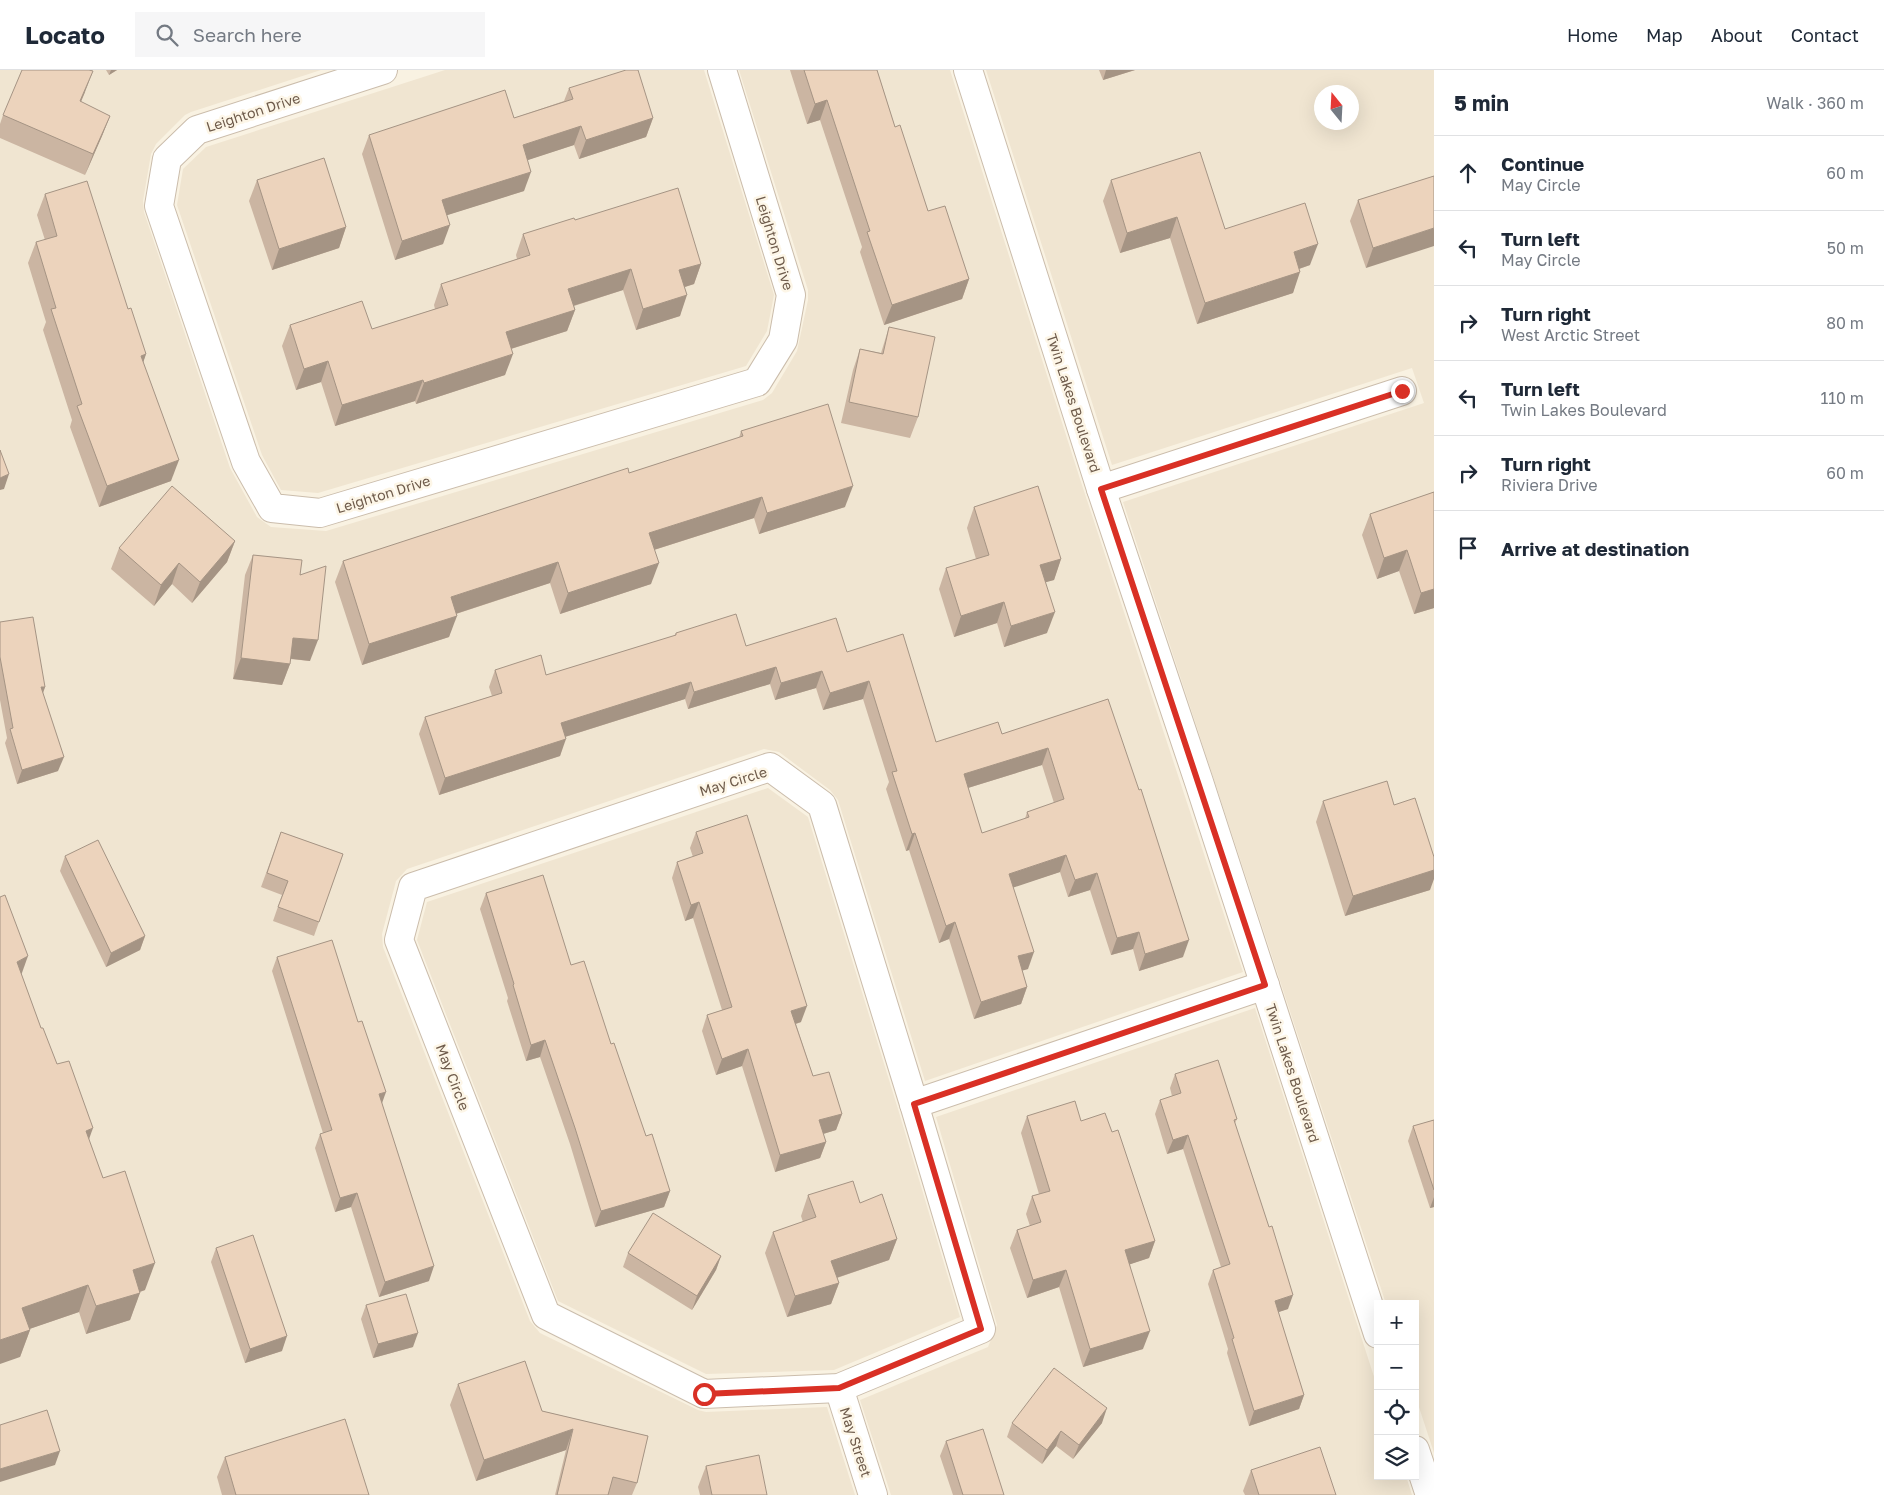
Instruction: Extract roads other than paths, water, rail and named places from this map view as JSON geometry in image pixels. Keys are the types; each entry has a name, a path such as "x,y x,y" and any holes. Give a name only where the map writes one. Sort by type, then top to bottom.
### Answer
{"street":[{"name":"Leighton Drive","path":"383,70 197,130 167,159 159,206 246,462 272,508 320,513 757,382 783,340 792,295 722,70"},
{"name":"Twin Lakes Boulevard","path":"968,70 1101,489 1374,1322"},
{"path":"1101,489 1402,391"},
{"name":"May Circle","path":"770,767 822,805 914,1104 981,1329 839,1388 704,1394 546,1315 399,940 413,887 770,767"},
{"path":"914,1104 1265,985"},
{"name":"May Street","path":"839,1388 873,1495"},
{"path":"1419,1462 1430,1495"}]}
